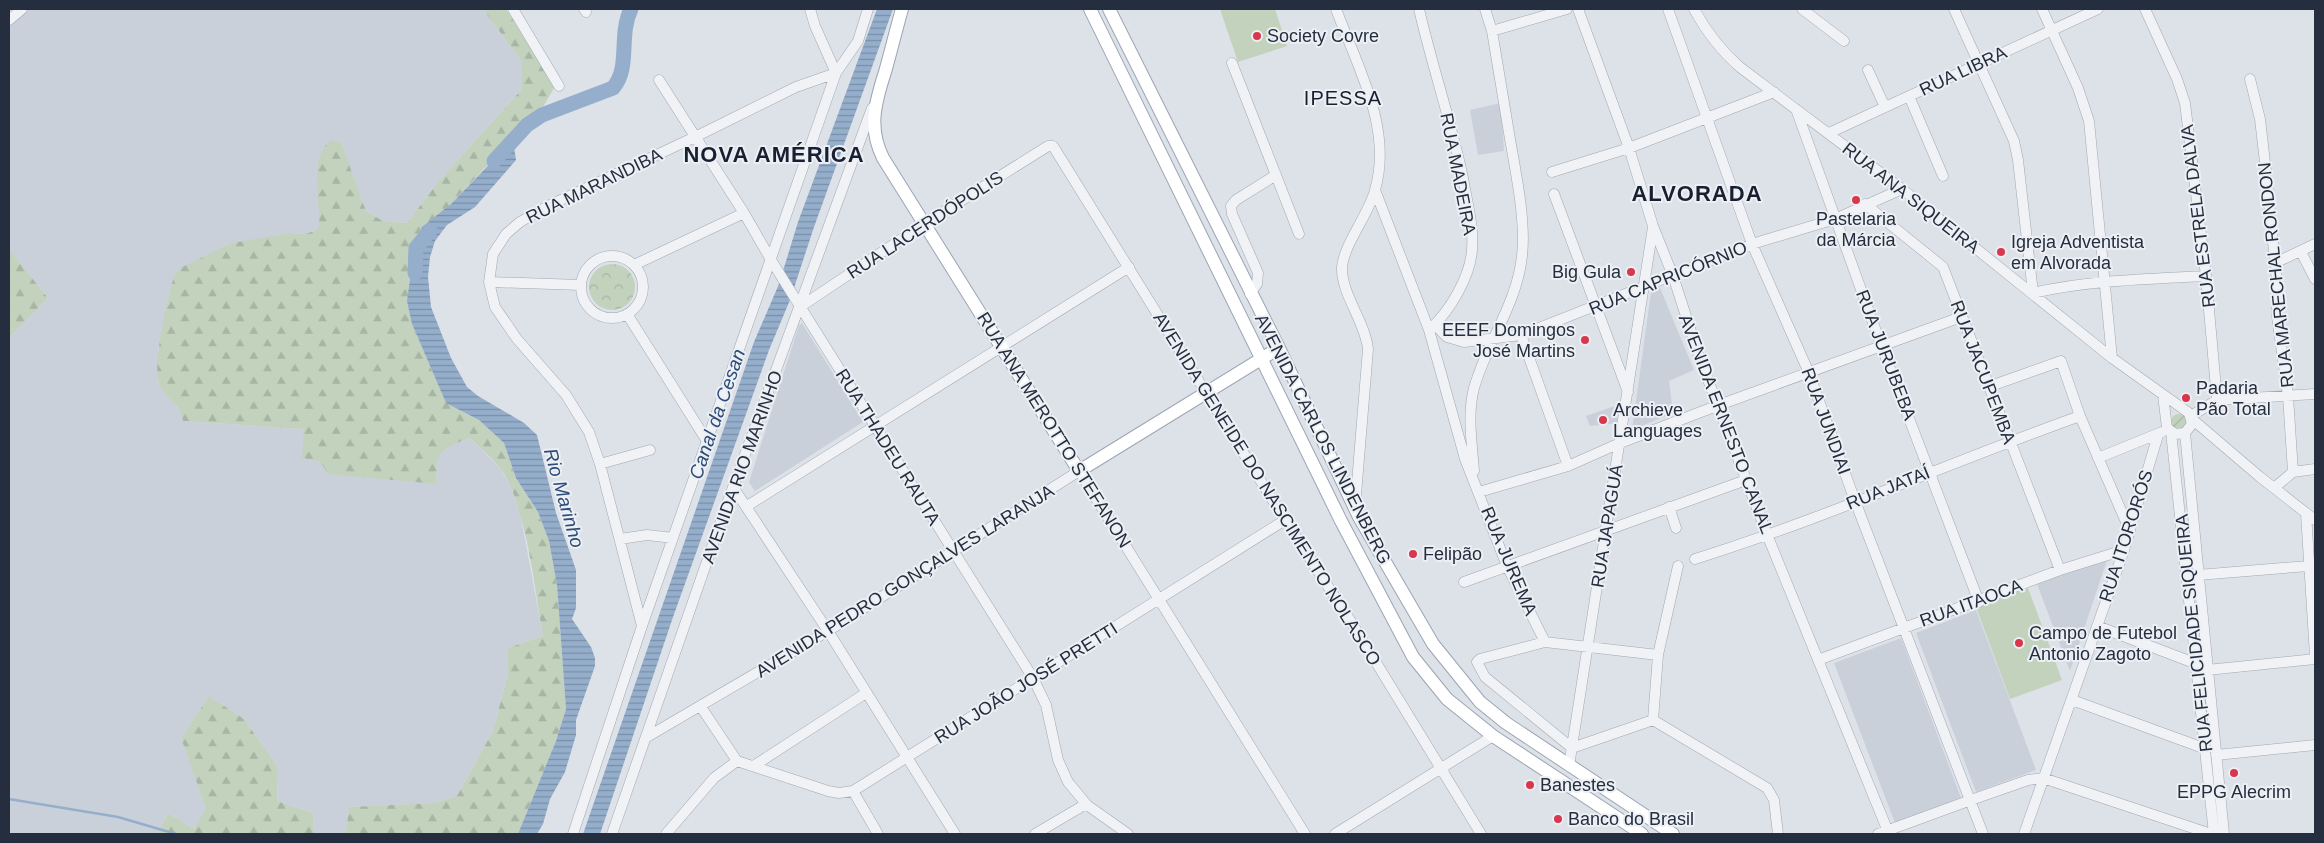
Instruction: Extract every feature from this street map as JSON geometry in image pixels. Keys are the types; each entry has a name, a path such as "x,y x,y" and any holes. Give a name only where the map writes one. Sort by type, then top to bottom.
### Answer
{"main road":[{"name":"RUA ANA MEROTTO STEFANON","path":"902,9 875,100 874,127 880,152 1079,471"},
{"name":"AVENIDA CARLOS LINDENBERG","path":"1090,9 1342,522 1413,657 1447,698 1493,736 1642,834"},
{"name":"AVENIDA CARLOS LINDENBERG","path":"1109,9 1250,294 1279,348 1355,508 1433,644 1480,702 1506,723 1673,834"},
{"name":"AVENIDA PEDRO GONÇALVES LARANJA","path":"1079,471 1279,348"}],"street":[{"path":"9,20 22,9"},
{"path":"513,9 559,86"},
{"path":"810,9 815,26 836,73"},
{"path":"574,834 642,626 836,73 848,57 863,27 868,9"},
{"path":"1336,9 1376,121 1380,153 1375,190 1368,210 1345,255 1342,268 1344,282 1364,333 1368,349 1355,508"},
{"name":"RUA MADEIRA","path":"1419,9 1455,143 1472,224 1472,251 1467,272 1456,295 1432,328"},
{"name":"RUA JUREMA","path":"1474,479 1471,404 1474,387 1493,337 1510,306 1518,281 1523,255 1518,181 1492,30 1485,9"},
{"path":"1492,30 1567,9"},
{"name":"AVENIDA ERNESTO CANAL","path":"1578,9 1629,148 1653,226 1673,276 1700,359 1885,833"},
{"name":"RUA JUNDIAI","path":"1668,9 1752,244 1809,373 1903,627 1910,640 1984,834"},
{"name":"RUA ANA SIQUEIRA","path":"1694,9 1707,33 1725,54 1902,189 2112,358 2163,396 2188,421 2208,434 2315,520"},
{"path":"1802,9 1844,41"},
{"path":"1954,9 2010,131 2016,150 2033,294 2061,287 2105,281 2206,276"},
{"path":"2042,9 2078,88 2089,121 2112,358"},
{"name":"RUA LIBRA","path":"1830,133 2098,9"},
{"name":"RUA ESTRELA DALVA","path":"2145,9 2177,79 2185,103 2206,276 2217,400"},
{"path":"829,57 848,57"},
{"path":"1232,62 1299,234"},
{"path":"1868,70 1885,108"},
{"name":"RUA MARANDIBA","path":"642,626 600,464 589,432 578,411 505,324 495,307 489,282 490,264 498,243 520,222 548,206 796,87 836,73"},
{"name":"RUA MARECHAL RONDON","path":"2250,79 2260,119 2276,263 2278,316 2288,396 2293,472"},
{"name":"RUA THADEU RAUTA","path":"659,80 744,212 779,274 1033,678 1046,705 1062,772 1071,787 1086,804 1128,834"},
{"path":"1552,172 1629,148 1774,92"},
{"path":"1909,96 1944,176"},
{"name":"AVENIDA RIO MARINHO","path":"612,834 648,737 733,487 875,100"},
{"name":"RUA JURUBEBA","path":"1795,108 1881,345 1931,471 1979,602"},
{"name":"RUA LACERDÓPOLIS","path":"800,307 924,224 1052,145"},
{"name":"AVENIDA GENEIDE DO NASCIMENTO NOLASCO","path":"1052,145 1285,520 1355,628 1481,834"},
{"path":"1250,294 1257,284 1258,273 1232,214 1231,206 1236,200 1276,175"},
{"name":"RUA CAPRICÓRNIO","path":"1432,328 1447,337 1464,342 1521,335 1597,307 1752,244 1835,219 1902,189"},
{"name":"RUA JUREMA","path":"1375,190 1432,328 1465,459 1507,566 1545,642"},
{"path":"1554,194 1628,392"},
{"name":"RUA JACUPEMBA","path":"1865,204 1943,267 2060,570"},
{"path":"634,265 744,212"},
{"name":"RUA JAPAGUÁ","path":"1569,766 1653,226"},
{"path":"2276,263 2315,244"},
{"path":"2301,252 2315,279"},
{"path":"618,256 634,265 642,279 643,287 638,303 626,314 608,317 591,310 581,294 580,285 586,268 601,258 618,256"},
{"path":"747,506 1129,267"},
{"path":"489,282 580,285"},
{"path":"626,314 707,441"},
{"path":"1479,492 1568,466 1620,442 1961,317"},
{"path":"1521,335 1568,466"},
{"path":"1988,387 2061,361 2080,416 2130,531"},
{"path":"2163,396 2168,426 2180,435 2188,421 2217,400 2315,394"},
{"path":"2098,458 2158,435 2168,426 2174,410 2188,421"},
{"name":"RUA JATAÍ","path":"1696,559 1768,536 1931,471 2080,416"},
{"name":"RUA FELICIDADE SIQUEIRA","path":"2188,421 2198,575 2224,834"},
{"name":"RUA FELICIDADE SIQUEIRA","path":"2168,426 2197,664 2213,834"},
{"name":"RUA ITORORÓS","path":"2024,834 2124,550 2158,435"},
{"path":"600,464 650,450"},
{"path":"2274,488 2293,472 2315,469"},
{"name":"AVENIDA PEDRO GONÇALVES LARANJA","path":"648,737 828,631 1079,471"},
{"name":"RUA ANA MEROTTO STEFANON","path":"1079,471 1305,834"},
{"path":"1464,582 1746,480"},
{"path":"733,487 828,631 955,834"},
{"path":"1669,507 1676,528"},
{"path":"2207,670 2315,657 2306,513"},
{"name":"RUA JOÃO JOSÉ PRETTI","path":"853,791 1285,520"},
{"path":"620,539 647,535 674,538"},
{"name":"RUA ITAOCA","path":"1818,660 1903,627 1979,602 2060,570 2124,550"},
{"path":"1653,720 1658,655 1678,566"},
{"path":"2198,575 2308,566"},
{"path":"2097,626 2197,664"},
{"path":"1658,655 1545,642 1480,658 1477,662 1480,670 1492,683 1572,748 1653,720 1768,788 1774,800 1778,834"},
{"path":"755,765 866,693"},
{"path":"2072,700 2206,749"},
{"path":"701,707 737,761 755,765 828,791 839,793 853,791 878,834"},
{"path":"1335,834 1493,736"},
{"path":"2216,755 2315,745"},
{"path":"666,834 714,778 737,761"},
{"path":"1885,833 1970,800 2028,780 2043,778 2213,834"},
{"path":"1035,834 1086,804"}],"shaded area":[{"path":"18,9 483,9 522,62 522,89 438,182 407,223 383,221 366,211 340,142 319,226 314,231 305,234 290,233 174,276 158,351 158,382 183,415 183,421 304,429 320,461 437,484 436,468 439,455 446,447 470,438 500,468 510,485 520,512 543,636 508,648 508,673 493,731 457,796 435,803 350,807 346,834 314,834 313,813 277,801 278,767 244,719 209,696 181,738 207,808 194,829 168,813 157,834 9,834 9,338 48,298 9,249 9,16"},
{"path":"1501,103 1504,151 1478,155 1470,110"},
{"path":"1660,288 1694,370 1669,381 1673,413 1632,430 1651,292"},
{"path":"802,323 863,422 755,491 749,482 799,325"},
{"name":"Archieve Languages","path":"1615,406 1618,423 1590,426 1586,416"},
{"path":"2108,557 2070,671 2037,584"},
{"path":"1976,610 2036,770 1976,792 1916,633"},
{"path":"1901,638 1961,798 1895,823 1834,663"}],"green space":[{"path":"483,9 506,9 555,86 537,118 494,158 451,204 423,228 412,324 446,403 479,420 504,443 516,478 538,512 549,541 557,585 566,709 556,741 518,834 346,834 349,807 435,803 457,796 493,731 508,673 508,648 543,636 533,572 517,502 500,468 470,438 452,445 438,458 437,484 328,474 320,461 302,458 304,429 183,421 180,410 159,383 157,374 159,346 174,276 182,267 232,243 290,233 305,234 314,231 319,226 318,168 324,148 331,140 340,142 343,148 366,211 383,221 407,223 438,182 522,89 522,62"},
{"name":"Society Covre","path":"1220,9 1275,9 1287,46 1238,62"},
{"path":"9,249 48,298 9,338"},
{"path":"607,264 617,264 631,274 635,287 631,300 625,306 617,310 607,310 593,300 589,292 589,282 599,268"},
{"path":"2179,414 2185,416 2187,422 2185,428 2179,430 2173,428 2171,422 2173,416"},
{"name":"Campo de Futebol Antonio Zagoto","path":"2028,588 2062,680 2010,699 1976,607"},
{"path":"209,696 244,719 278,767 277,801 313,813 314,834 157,834 168,813 194,829 206,808 181,738"}],"water":[{"path":"877,9 893,9 814,227 790,300 769,350 673,617 600,834 583,834 754,342 779,284 798,222"},
{"path":"508,145 514,147 516,160 475,207 447,225 435,241 430,257 428,277 431,307 451,358 467,387 478,396 524,423 537,435 556,513 576,570 576,608 572,619 591,647 595,658 595,666 576,720 576,735 565,772 550,799 543,824 537,834 518,834 556,741 566,709 557,585 549,541 538,512 516,478 504,443 479,420 446,403 412,324 407,301 413,258 422,227 451,204"}],"waterway":[{"name":"Rio Marinho","path":"494,161 527,125 542,115 613,88 622,71 625,30 631,9"},
{"name":"Rio Marinho","path":"415,273 416,248 430,231"},
{"path":"9,799 118,817 176,834"}],"place":[{"name":"Society Covre","path":"1257,36"},
{"name":"Pastelaria da Márcia","path":"1856,200"},
{"name":"Igreja Adventista em Alvorada","path":"2001,252"},
{"name":"Big Gula","path":"1631,272"},
{"name":"EEEF Domingos José Martins","path":"1585,340"},
{"name":"Padaria Pão Total","path":"2186,398"},
{"name":"Archieve Languages","path":"1603,420"},
{"name":"Felipão","path":"1413,554"},
{"name":"Campo de Futebol Antonio Zagoto","path":"2019,643"},
{"name":"EPPG Alecrim","path":"2234,773"},
{"name":"Banestes","path":"1530,785"},
{"name":"Banco do Brasil","path":"1558,819"}],"district":[{"name":"IPESSA","path":"1343,98"},
{"name":"NOVA AMÉRICA","path":"774,154"},
{"name":"ALVORADA","path":"1697,193"}],"water label":[{"name":"Canal da Cesan","path":"717,414"}]}
